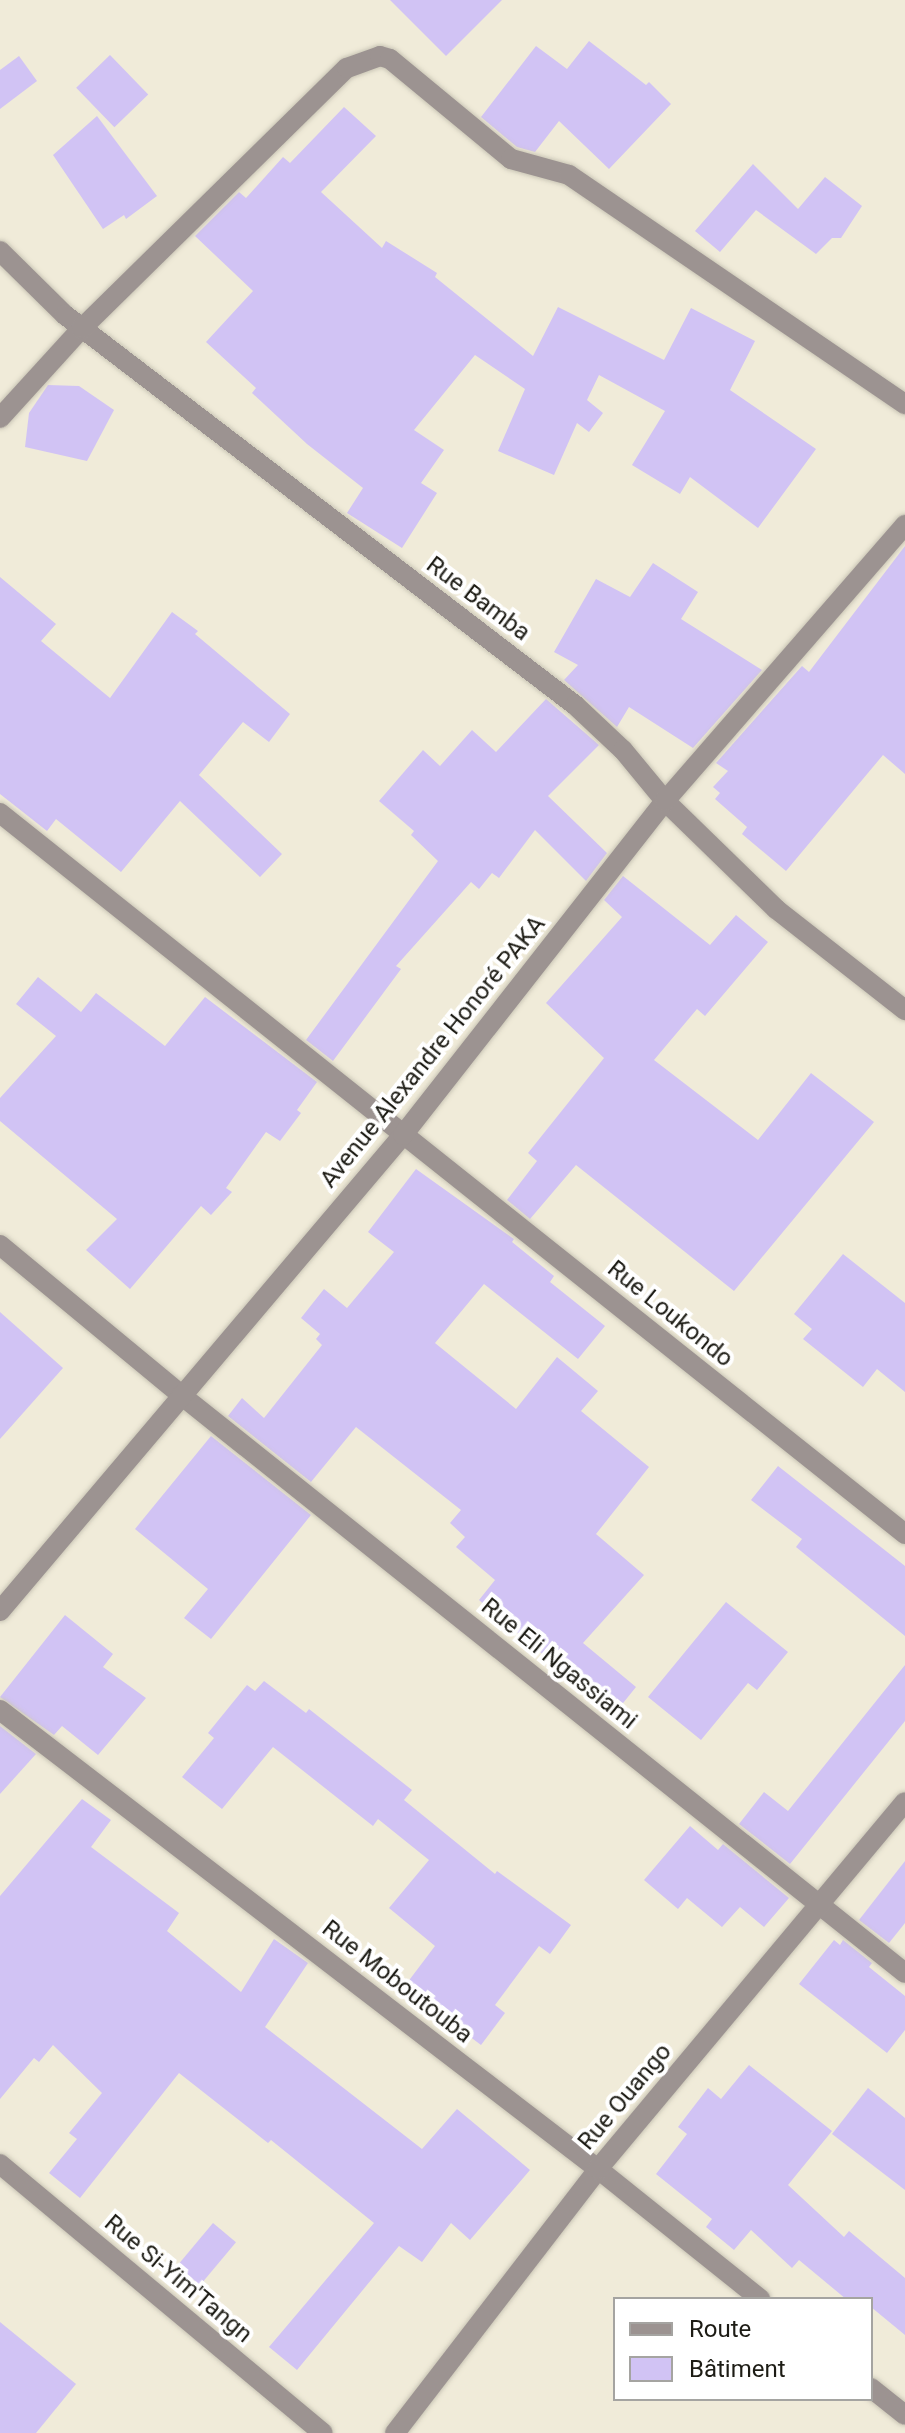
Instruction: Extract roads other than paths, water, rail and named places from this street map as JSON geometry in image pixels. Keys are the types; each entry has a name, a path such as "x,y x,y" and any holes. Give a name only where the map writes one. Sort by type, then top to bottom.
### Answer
{"street":[{"path":"0,418 82,328 347,68 380,56 390,59 511,159 569,175 905,404"},
{"name":"Rue Bamba","path":"0,251 82,328 575,705 623,750 665,801 776,909 905,1010"},
{"name":"Avenue Alexandre Honoré PAKA","path":"0,1611 403,1135 665,801 905,525"},
{"name":"Rue Loukondo","path":"0,813 905,1534"},
{"name":"Rue Eli Ngassiami","path":"0,1245 181,1395 905,1973"},
{"name":"Rue Moboutouba","path":"0,1710 598,2169 758,2297"},
{"name":"Rue Ouango","path":"395,2433 598,2169 905,1802"},
{"name":"Rue Si-Yim'Tangn","path":"0,2164 323,2433"},
{"path":"873,2390 905,2415"}]}
